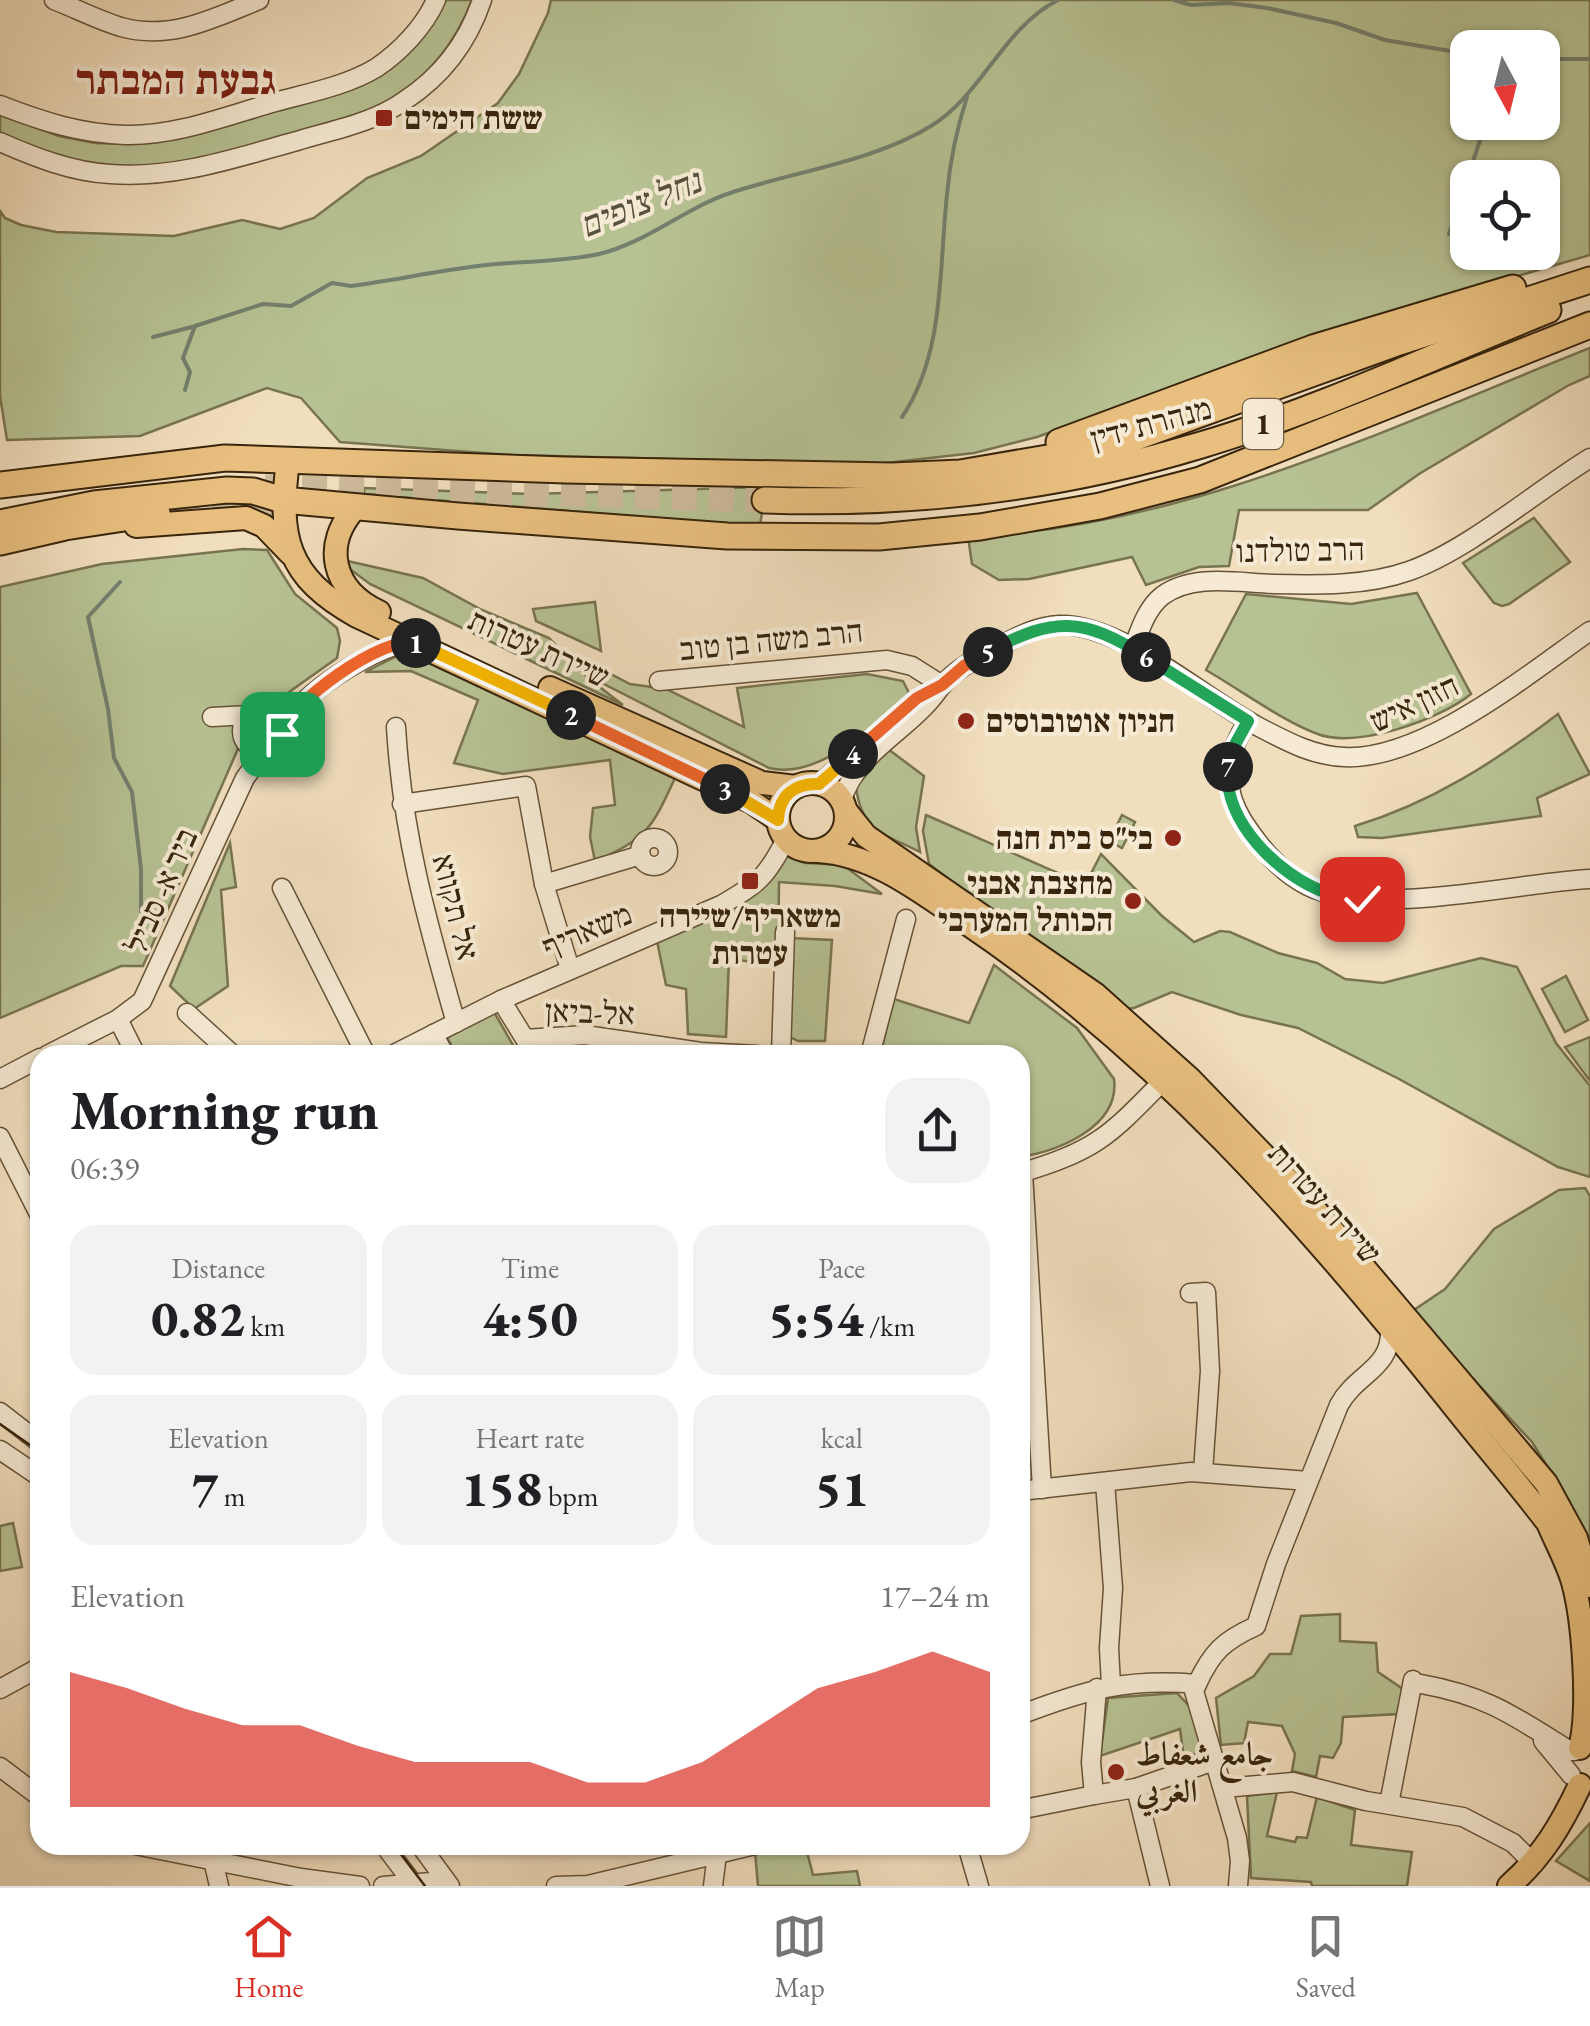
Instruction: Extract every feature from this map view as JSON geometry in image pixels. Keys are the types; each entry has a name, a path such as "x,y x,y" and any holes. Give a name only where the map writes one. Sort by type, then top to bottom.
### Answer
{"highway":[{"path":"892,476 1047,446 1330,342 1590,264"},
{"path":"0,505 71,490 288,462 892,476 960,473 1128,440 1400,342 1590,280"},
{"name":"מנהרת ידין","path":"1590,293 1263,424 1145,461 1088,475 976,493 764,509 864,518 978,510 1092,492 1269,441 1590,314"},
{"path":"0,523 62,508 194,492 253,492 283,500 758,538 909,535 1042,518 1200,480 1590,325"},
{"path":"0,485 200,460 271,458 288,462"},
{"path":"0,542 131,516 283,500"}],"main road":[{"name":"שיירת עטרות","path":"288,462 283,500 285,528 296,561 320,591 357,616 735,794 782,830"},
{"name":"שיירת עטרות","path":"357,506 339,527 335,545 341,577 358,600 762,782 807,785"},
{"path":"0,553 124,528 246,518 264,526 296,561"},
{"path":"807,785 836,792 844,806 842,832 828,847 800,849 782,830 782,801 807,785"},
{"name":"שיירת עטרות","path":"844,806 866,836 1095,994 1203,1092 1305,1198 1546,1483 1576,1538 1590,1586"},
{"name":"שיירת עטרות","path":"818,850 855,857 913,887 1023,961 1080,1005 1163,1081 1299,1218 1390,1326 1548,1523 1572,1582 1584,1655 1588,1728 1582,1748 1570,1762 1583,1787"},
{"path":"1509,1886 1533,1875 1583,1787"}],"street":[{"path":"57,0 124,28 158,32 190,27 260,0"},
{"path":"0,104 64,128 98,134 176,130 357,78 386,60 412,36 436,0"},
{"path":"0,142 67,167 142,176 192,170 360,123 400,105 444,67 470,32 482,0"},
{"name":"הרב טולדנו","path":"1133,648 1147,614 1156,602 1178,587 1209,582 1338,584 1407,572 1439,557 1590,458"},
{"path":"357,616 369,643 362,660"},
{"name":"חזון איש","path":"942,685 976,659 1045,626 1087,628 1133,648 1285,741 1323,754 1358,757 1389,752 1422,739 1466,715 1590,631"},
{"path":"276,721 362,660 392,645 411,641"},
{"name":"הרב משה בן טוב","path":"659,681 887,660 912,666 942,685"},
{"path":"807,785 917,698 942,685"},
{"path":"844,806 848,782 862,762 918,714 942,685"},
{"path":"260,711 276,721 278,743 252,744 211,719 260,711"},
{"path":"250,715 243,725 252,744"},
{"path":"1248,721 1228,764 1231,799 1261,846 1282,868 1307,885 1334,896 1383,900 1590,879"},
{"name":"אל תקווא","path":"396,727 402,804 423,909 456,1023"},
{"name":"ביר א- סביל","path":"67,1045 132,1010 150,989 244,778 252,744"},
{"path":"402,804 526,786 544,884 570,969"},
{"name":"משאריף","path":"412,1045 501,1000 721,904 749,888 770,870 782,830"},
{"path":"544,884 641,855"},
{"path":"282,888 361,1045"},
{"path":"873,1045 906,920"},
{"path":"780,1045 785,932"},
{"name":"אל-ביאן","path":"501,1000 524,1038 586,1034 656,1045"},
{"path":"187,1013 223,1045"},
{"path":"118,1019 131,1045"},
{"path":"434,1034 440,1045"},
{"path":"0,1078 30,1063"},
{"path":"1030,1170 1076,1156 1096,1145 1163,1081"},
{"path":"0,1137 30,1196"},
{"path":"1190,1294 1206,1292 1211,1348 1203,1472"},
{"path":"1030,1299 1042,1488"},
{"path":"1238,1886 1238,1838 1194,1691 1210,1656 1233,1636 1256,1626 1308,1481 1344,1396 1389,1349 1390,1326"},
{"path":"1371,1371 1394,1359 1416,1359"},
{"path":"0,1412 30,1435"},
{"path":"0,1450 30,1470"},
{"path":"1030,1490 1203,1472 1308,1481"},
{"path":"1094,1796 1091,1762 1114,1588 1105,1482"},
{"path":"0,1688 30,1672"},
{"path":"1030,1712 1104,1686 1156,1681 1196,1684"},
{"path":"1389,1804 1417,1682 1482,1700 1526,1722 1570,1752 1582,1748"},
{"path":"0,1699 30,1685"},
{"path":"1526,1722 1583,1787"},
{"path":"1030,1808 1136,1788 1214,1761"},
{"path":"0,1767 30,1790"},
{"path":"1224,1788 1293,1782 1463,1816 1513,1842 1533,1875"},
{"path":"1136,1788 1160,1886"},
{"path":"186,1855 360,1886"},
{"path":"394,1855 422,1885"},
{"path":"422,1885 425,1855"},
{"path":"556,1886 588,1885 713,1855"},
{"path":"713,1886 717,1855"},
{"path":"969,1855 979,1886"},
{"path":"212,1860 219,1886"},
{"path":"382,1886 422,1885"}],"green space":[{"path":"445,0 472,0 459,28 433,65 398,95 346,118 221,154 150,166 76,161 0,134 0,115 59,136 95,143 177,139 342,93 431,26"},
{"path":"551,0 1590,0 1590,255 1560,264 1560,160 1450,160 1450,270 1538,270 1345,326 1037,437 974,453 877,464 511,455 340,442 301,398 267,388 140,436 7,440 0,396 0,211 5,218 21,225 56,232 174,236 242,220 280,229 314,218 367,178 421,156 498,103 519,74"},
{"path":"1590,348 1590,376 1419,474 1368,510 1239,510 1229,566 1199,567 1146,585 1132,557 1029,579 999,580 972,564 968,537 1049,529 1208,494 1363,440"},
{"path":"765,487 760,527 364,494 364,488 532,494"},
{"path":"1534,518 1570,562 1509,604 1494,603 1463,563"},
{"path":"243,549 267,550 295,594 337,628 337,658 251,719 143,966 121,966 0,1018 0,587 102,564"},
{"path":"343,560 423,578 482,610 549,638 588,678 623,705 370,584"},
{"path":"1417,593 1471,694 1418,722 1352,738 1315,733 1206,670 1246,594 1351,604"},
{"path":"595,602 601,651 536,621 533,609"},
{"path":"405,652 675,778 646,830 626,846 595,861 590,837 593,808 615,805 610,760 503,774 454,763 478,700 411,671 365,672"},
{"path":"571,653 630,684 666,689 744,727 737,688 867,674 903,681 909,693 860,736 825,759 788,770 769,768 598,681"},
{"path":"1558,714 1590,774 1537,798 1541,816 1382,838 1358,837 1355,826 1410,806 1461,779"},
{"path":"888,749 924,776 916,827 920,852 876,830 859,802 856,787"},
{"path":"926,815 1085,885 1101,854 1162,916 1194,942 1220,931 1230,932 1278,953 1317,963 1345,979 1383,983 1481,958 1517,967 1556,1043 1590,1086 1590,1177 1558,1167 1298,1028 1241,1015 1172,992 1120,1010 929,864 923,831"},
{"path":"1122,815 1135,822 1122,848 1109,841"},
{"path":"230,843 236,887 221,890 228,986 194,1009 170,986"},
{"path":"786,856 806,863 843,865 882,894 779,882 778,965 729,959 726,1037 688,1034 686,989 666,985 656,936"},
{"path":"791,938 832,940 825,1041 798,1041 790,1037"},
{"path":"994,965 1077,1028 1114,1079 1107,1111 1084,1134 1030,1154 1030,1045 882,1045 894,999 969,1023"},
{"path":"1566,976 1588,1020 1565,1032 1542,989"},
{"path":"494,1012 513,1045 451,1045 447,1038"},
{"path":"1590,1037 1590,1081 1565,1047"},
{"path":"1585,1188 1590,1196 1590,1559 1569,1501 1532,1442 1411,1312 1445,1289 1494,1229 1559,1190"},
{"path":"13,1523 22,1567 0,1571 0,1526"},
{"path":"1340,1614 1340,1641 1376,1643 1378,1672 1403,1689 1399,1714 1343,1717 1341,1743 1333,1758 1320,1756 1316,1777 1292,1771 1295,1754 1282,1726 1248,1722 1244,1743 1221,1745 1216,1698 1254,1676 1270,1654 1291,1654 1301,1616"},
{"path":"1177,1693 1192,1709 1204,1750 1184,1759 1180,1729 1100,1756 1108,1698"},
{"path":"1277,1792 1267,1836 1295,1842 1297,1837 1307,1838 1317,1797 1355,1810 1351,1845 1412,1852 1407,1886 1312,1886 1311,1882 1251,1878 1247,1796"},
{"path":"1590,1823 1590,1881 1556,1861"},
{"path":"755,1855 808,1855 813,1875 857,1871 860,1886 758,1886"}],"waterway":[{"name":"נחל צופים","path":"185,390 190,372 183,358 195,326 263,304 291,306 332,283 351,286 469,267 599,254 633,242 730,193 859,157 909,138 949,113 1022,27 1058,0"},
{"name":"נחל צופים","path":"1174,0 1191,5 1229,3 1267,8 1336,23 1385,40 1450,51"},
{"name":"נחל צופים","path":"1560,59 1590,59"},
{"path":"902,417 916,392 933,338 950,169 967,97"},
{"path":"1449,234 1480,140"},
{"path":"153,337 192,327"},
{"path":"120,582 88,617 114,758 132,792 141,869 141,911"}],"tunnel":[{"path":"265,487 765,500"},
{"path":"138,511 298,507"}],"tram line":[{"path":"0,1424 30,1445"},
{"path":"402,1855 425,1886"}],"place":[{"name":"ששת הימים","path":"384,118"},
{"name":"חניון אוטובוסים","path":"966,721"},
{"name":"בי\"ס בית חנה","path":"1173,838"},
{"name":"משאריף/שיירה עטרות","path":"750,881"},
{"name":"מחצבת אבני הכותל המערבי","path":"1133,901"},
{"name":"جامع شعفاط الغربي","path":"1116,1772"}],"district":[{"name":"גבעת המבתר","path":"176,79"}],"route":[{"path":"282,734 292,714 322,688 376,651 411,641 752,802 778,820 778,810 788,793 807,783 819,784 831,776 917,698 942,685 964,666 1045,626 1078,626 1124,643 1248,721 1232,750 1227,776 1231,799 1245,824 1293,877 1334,896 1362,899"}]}
